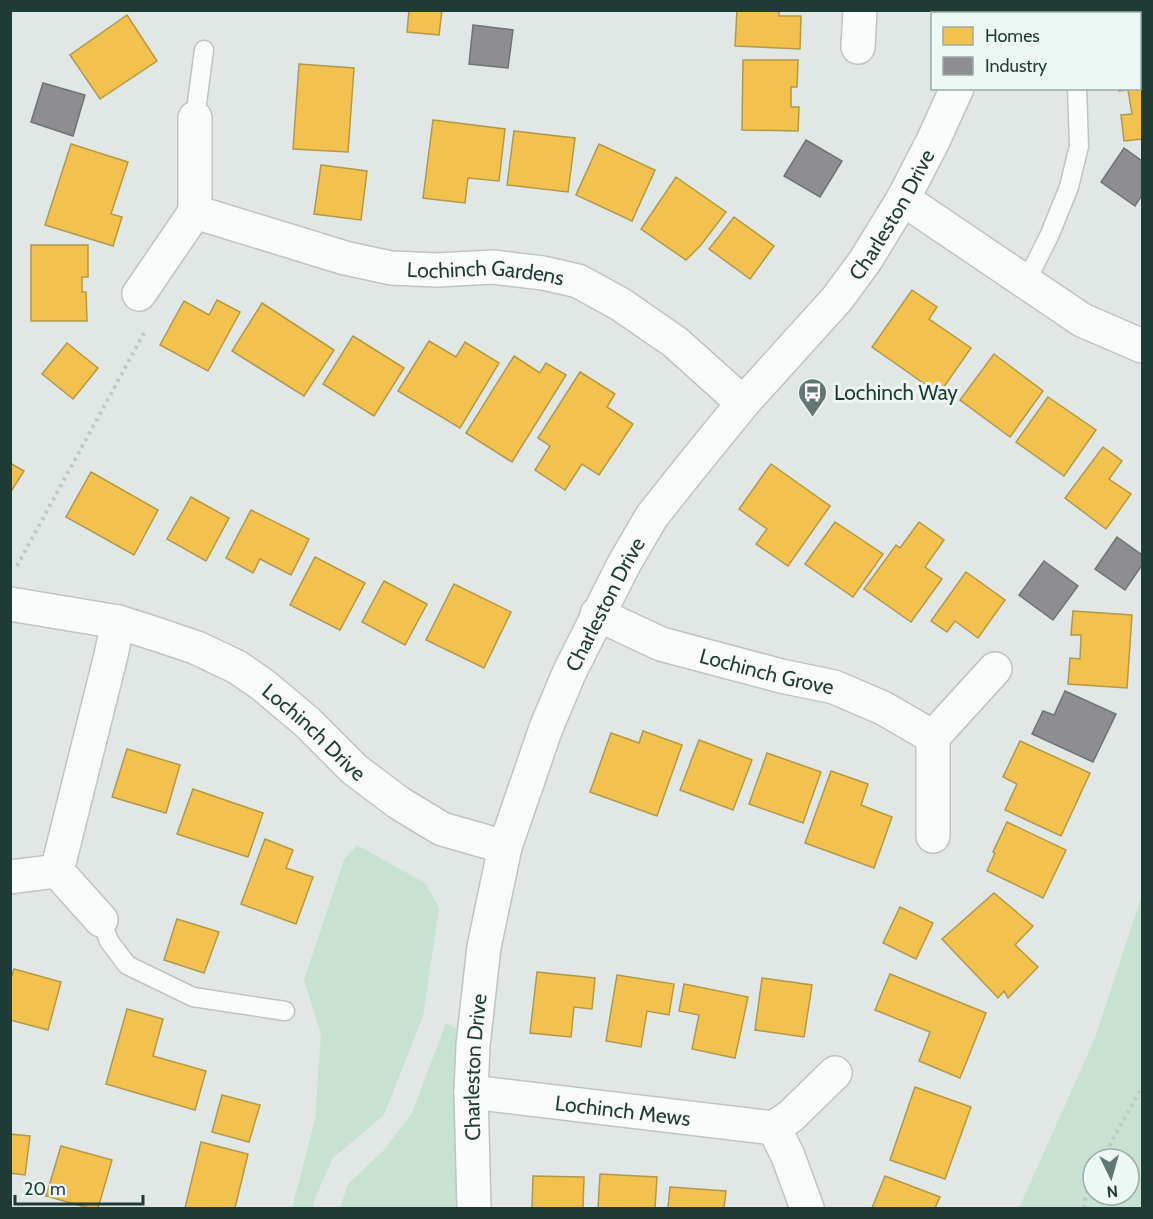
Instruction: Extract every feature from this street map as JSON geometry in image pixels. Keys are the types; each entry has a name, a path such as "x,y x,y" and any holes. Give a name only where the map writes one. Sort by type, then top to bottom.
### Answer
{"street":[{"path":"858,47 860,10"},
{"name":"Charleston Drive","path":"474,1209 471,1092 473,1045 484,947 505,847 546,728 570,671 597,614 652,516 743,403 837,299 865,261 903,199 956,90"},
{"path":"140,294 195,212 195,118"},
{"path":"903,199 1082,320 1143,346"},
{"name":"Lochinch Gardens","path":"195,212 345,258 391,268 437,270 493,267 543,273 578,281 620,304 675,342 743,403"},
{"name":"Lochinch Drive","path":"10,604 118,622 197,648 237,667 263,685 307,722 354,769 399,803 442,829 505,847"},
{"name":"Lochinch Grove","path":"597,614 661,644 781,676 834,687 883,708 933,737"},
{"path":"57,871 118,622"},
{"path":"933,836 933,737 995,669"},
{"path":"10,877 57,871"},
{"path":"57,871 101,920"},
{"path":"807,1209 788,1156 774,1128 791,1116 835,1073"},
{"name":"Lochinch Mews","path":"471,1092 774,1128"}],"lane":[{"path":"195,118 204,50"},
{"path":"1026,282 1050,234 1069,187 1079,146 1077,90"},
{"path":"101,920 110,941 128,965 193,997 285,1011"}],"path":[{"path":"16,567 147,327"},
{"path":"1109,1147 1143,1087"}],"green space":[{"path":"357,845 425,883 439,908 423,1016 384,1115 333,1158 314,1200 314,1208 292,1208 315,1119 321,1034 304,980 344,860"},
{"path":"1142,895 1142,1208 1019,1208 1095,1038"},
{"path":"446,1023 456,1028 460,1208 340,1208 348,1184 383,1151 412,1113"}],"building: Homes":[{"path":"409,10 442,10 439,35 407,32"},
{"path":"737,10 779,10 779,16 801,16 800,49 735,46"},
{"path":"127,15 157,61 100,99 70,55"},
{"path":"743,60 798,60 797,87 791,87 791,107 799,107 798,131 742,130"},
{"path":"299,64 354,68 348,152 293,149"},
{"path":"1142,65 1142,139 1124,141 1121,115 1132,114 1128,90 1141,90"},
{"path":"433,120 505,129 499,181 468,178 465,203 423,198"},
{"path":"514,131 575,138 568,192 507,185"},
{"path":"71,144 128,162 111,214 122,217 113,246 45,225"},
{"path":"599,144 655,170 632,221 576,195"},
{"path":"321,165 367,171 361,220 314,214"},
{"path":"676,177 726,212 701,245 686,260 641,229"},
{"path":"734,217 774,246 750,279 709,249"},
{"path":"31,245 88,245 88,277 82,277 82,292 86,292 87,321 31,321"},
{"path":"912,290 937,307 929,319 971,348 939,394 872,347"},
{"path":"217,300 240,312 208,371 160,345 184,301 209,315"},
{"path":"262,303 334,350 304,396 232,351"},
{"path":"353,336 404,368 374,416 323,384"},
{"path":"429,341 456,357 465,342 499,363 460,428 398,391"},
{"path":"67,343 98,368 73,399 42,374"},
{"path":"994,354 1043,391 1010,437 960,400"},
{"path":"514,356 540,373 546,363 566,375 512,462 466,433"},
{"path":"580,372 615,394 607,407 633,424 599,475 582,464 565,490 535,470 550,446 538,438"},
{"path":"1048,397 1096,430 1064,476 1016,442"},
{"path":"1103,447 1122,461 1109,479 1131,494 1106,529 1065,498"},
{"path":"10,463 24,471 10,493"},
{"path":"771,464 830,506 788,566 756,544 767,529 739,509"},
{"path":"91,472 158,510 134,555 66,517"},
{"path":"191,497 229,518 206,561 167,539"},
{"path":"251,510 309,539 291,575 260,559 253,573 226,558"},
{"path":"835,522 883,554 853,597 805,564"},
{"path":"919,522 944,540 925,567 942,579 911,622 864,589 896,545 900,548"},
{"path":"315,557 365,583 340,630 290,605"},
{"path":"966,572 1005,600 978,638 955,621 947,632 931,621"},
{"path":"384,581 427,604 405,645 362,622"},
{"path":"454,584 511,612 484,668 426,640"},
{"path":"1073,611 1132,615 1127,688 1068,684 1070,658 1080,659 1081,635 1071,635"},
{"path":"643,731 682,745 657,816 590,792 611,733 639,743"},
{"path":"699,740 752,760 733,810 680,790"},
{"path":"1020,741 1090,773 1061,836 1005,810 1017,784 1003,777"},
{"path":"127,749 180,765 166,813 112,797"},
{"path":"767,753 821,772 803,823 749,804"},
{"path":"831,771 868,784 861,805 892,817 874,868 805,843"},
{"path":"193,789 263,813 248,857 177,834"},
{"path":"1007,822 1066,850 1043,898 987,871"},
{"path":"265,839 293,850 286,868 313,877 296,924 241,904"},
{"path":"994,893 1033,926 1015,945 1038,967 1008,998 1004,991 998,998 942,939"},
{"path":"900,907 933,923 916,959 883,943"},
{"path":"177,919 219,932 204,973 164,960"},
{"path":"14,969 61,982 48,1030 10,1020 10,981"},
{"path":"537,972 595,978 592,1009 574,1007 571,1037 530,1033"},
{"path":"890,974 986,1013 960,1078 919,1061 930,1032 875,1010"},
{"path":"617,975 674,984 669,1015 647,1011 641,1047 606,1041"},
{"path":"762,978 812,985 804,1037 755,1030"},
{"path":"684,984 748,997 735,1058 692,1049 699,1015 679,1011"},
{"path":"127,1009 163,1019 153,1056 206,1071 195,1110 106,1084"},
{"path":"915,1087 971,1107 945,1179 890,1160"},
{"path":"222,1095 260,1105 249,1142 212,1132"},
{"path":"10,1134 30,1136 25,1175 10,1173"},
{"path":"201,1142 248,1154 235,1208 185,1208"},
{"path":"61,1146 112,1160 98,1208 89,1208 46,1196"},
{"path":"600,1174 657,1177 655,1208 598,1208"},
{"path":"533,1176 584,1177 583,1208 532,1208"},
{"path":"885,1176 940,1197 935,1208 872,1208"},
{"path":"670,1187 726,1191 724,1208 668,1208"}],"building: Industry":[{"path":"473,25 513,30 508,68 469,64"},
{"path":"43,83 85,95 73,136 31,122"},
{"path":"806,140 842,161 820,197 784,176"},
{"path":"1124,148 1142,161 1142,195 1135,206 1101,182"},
{"path":"1117,537 1142,555 1142,565 1125,590 1095,569"},
{"path":"1044,561 1078,586 1053,620 1019,595"},
{"path":"1065,691 1116,714 1093,762 1032,734 1043,711 1054,715"}],"place":[{"name":"Lochinch Way","path":"813,418"}]}
